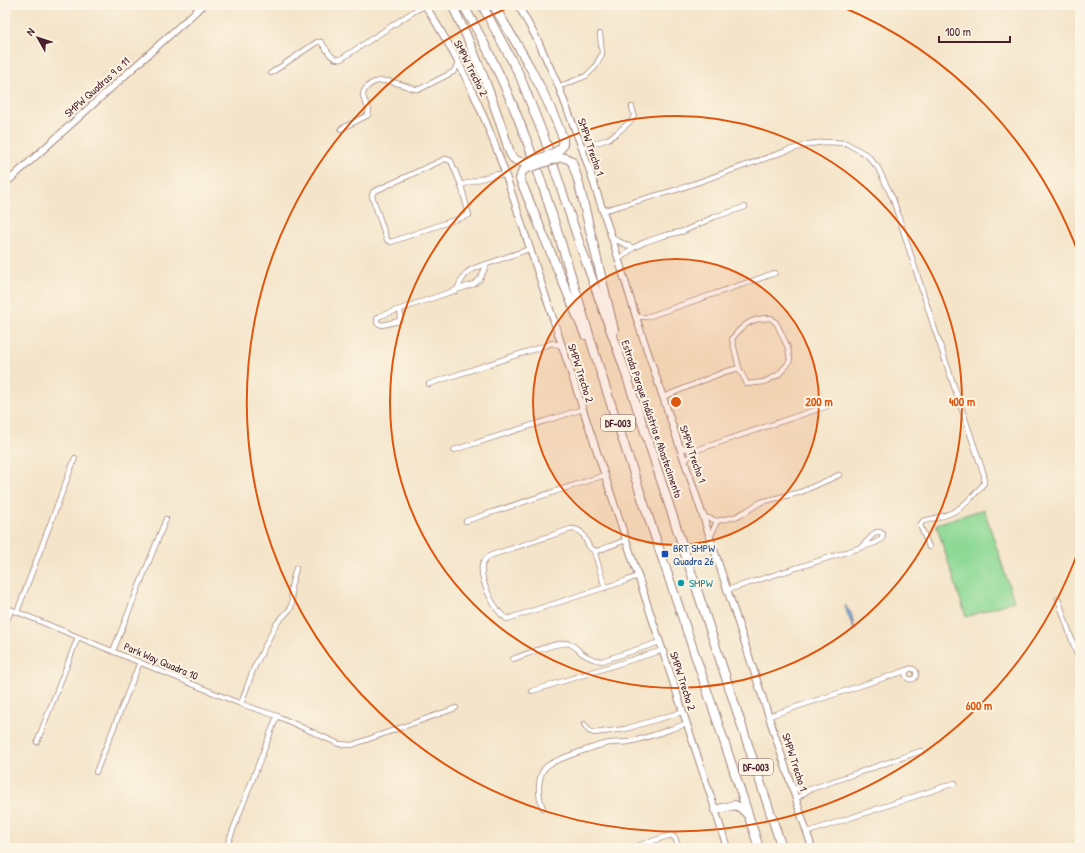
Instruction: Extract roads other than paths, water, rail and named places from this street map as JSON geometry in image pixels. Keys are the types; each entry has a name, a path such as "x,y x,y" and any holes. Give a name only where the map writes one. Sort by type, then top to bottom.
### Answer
{"highway":[{"path":"452,5 478,60 512,158 525,162 560,149 563,146 563,138 551,108 534,74 493,5"},
{"name":"DF-003","path":"463,5 478,30 529,146 600,369 759,848"},
{"name":"Estrada Parque Indústria e Abastecimento","path":"482,5 519,74 544,137 581,248 622,362 782,847"},
{"path":"600,369 520,179 522,172 525,169 561,158 568,159 572,162 578,180 622,362"},
{"path":"715,808 734,801 738,785"},
{"path":"715,808 735,805 741,808 749,816"}],"street":[{"name":"SMPW Quadras 9 a 11","path":"5,184 203,5"},
{"name":"SMPW Trecho 1","path":"518,5 538,41 582,148 636,317 704,516 812,848"},
{"path":"271,73 317,42 321,42 333,58 338,60 341,59 417,7 426,6"},
{"name":"SMPW Trecho 2","path":"426,6 464,72 490,130 715,808 726,847"},
{"path":"558,87 586,76 595,67 602,54 600,34"},
{"path":"453,72 459,63"},
{"path":"341,130 368,115 369,108 363,95 364,90 370,84 381,80 415,90 420,89 453,72 464,72"},
{"path":"582,148 608,139 617,133 632,120 634,115 632,107"},
{"path":"602,211 629,205 679,189 808,144 826,142 846,143 867,155 878,168 893,199 984,476 984,483 981,487 958,510 940,518 922,522 920,525 928,546"},
{"path":"447,159 451,161 461,185 469,214 468,216 390,242 387,240 372,196 375,191 447,159"},
{"path":"461,185 496,174 503,167"},
{"path":"496,174 506,176"},
{"path":"618,260 633,248 663,236 684,231 714,217 745,207"},
{"path":"612,238 633,248"},
{"path":"456,291 465,273 474,267 529,249"},
{"path":"400,310 401,318 399,321 382,325 377,323 377,318 380,316 456,291 477,282 487,264"},
{"path":"636,317 647,317 775,273"},
{"path":"639,324 647,317"},
{"path":"759,318 771,318 777,324 788,348 790,360 787,365 778,375 764,382 747,384 739,368 732,339 739,329 748,323 759,318"},
{"path":"429,384 552,343 559,336"},
{"path":"552,343 562,346"},
{"path":"663,397 724,372 739,368"},
{"path":"680,447 694,450 827,406"},
{"path":"454,450 583,409"},
{"path":"685,461 694,450"},
{"path":"17,612 75,458"},
{"path":"466,521 605,475"},
{"path":"704,516 717,521 735,517 761,502 801,492 839,475"},
{"path":"113,651 166,518"},
{"path":"710,538 717,521"},
{"path":"605,588 594,550 588,545 583,533 576,529 571,529 489,556 484,561 482,568 487,590 497,610 507,619 605,588 638,576"},
{"path":"727,590 880,541 883,534 876,532 861,546"},
{"path":"594,550 626,540"},
{"path":"241,704 253,670 276,624 291,608 292,601 290,587 296,568"},
{"path":"1058,599 1080,664"},
{"name":"Park Way Quadra 10","path":"5,607 241,704 277,716 339,744 352,745 456,708"},
{"path":"5,626 11,610"},
{"path":"37,742 78,637"},
{"path":"513,659 550,646 565,643 573,645 593,660 602,660 660,642"},
{"path":"532,691 662,650"},
{"path":"96,772 140,662"},
{"path":"769,716 908,670"},
{"path":"584,724 589,731 594,733 625,729 682,712"},
{"path":"228,843 277,716"},
{"path":"544,808 538,791 539,784 544,769 553,762 609,743 627,742 686,724"},
{"path":"796,799 808,790 921,751"},
{"path":"808,832 955,783"},
{"path":"793,788 808,790"},
{"path":"631,848 671,835 675,838 679,848"}],"water":[{"path":"845,605 851,613 855,631 847,613"}],"place":[{"name":"BRT SMPW Quadra 26","path":"665,554"},
{"name":"SMPW","path":"681,583"}]}
